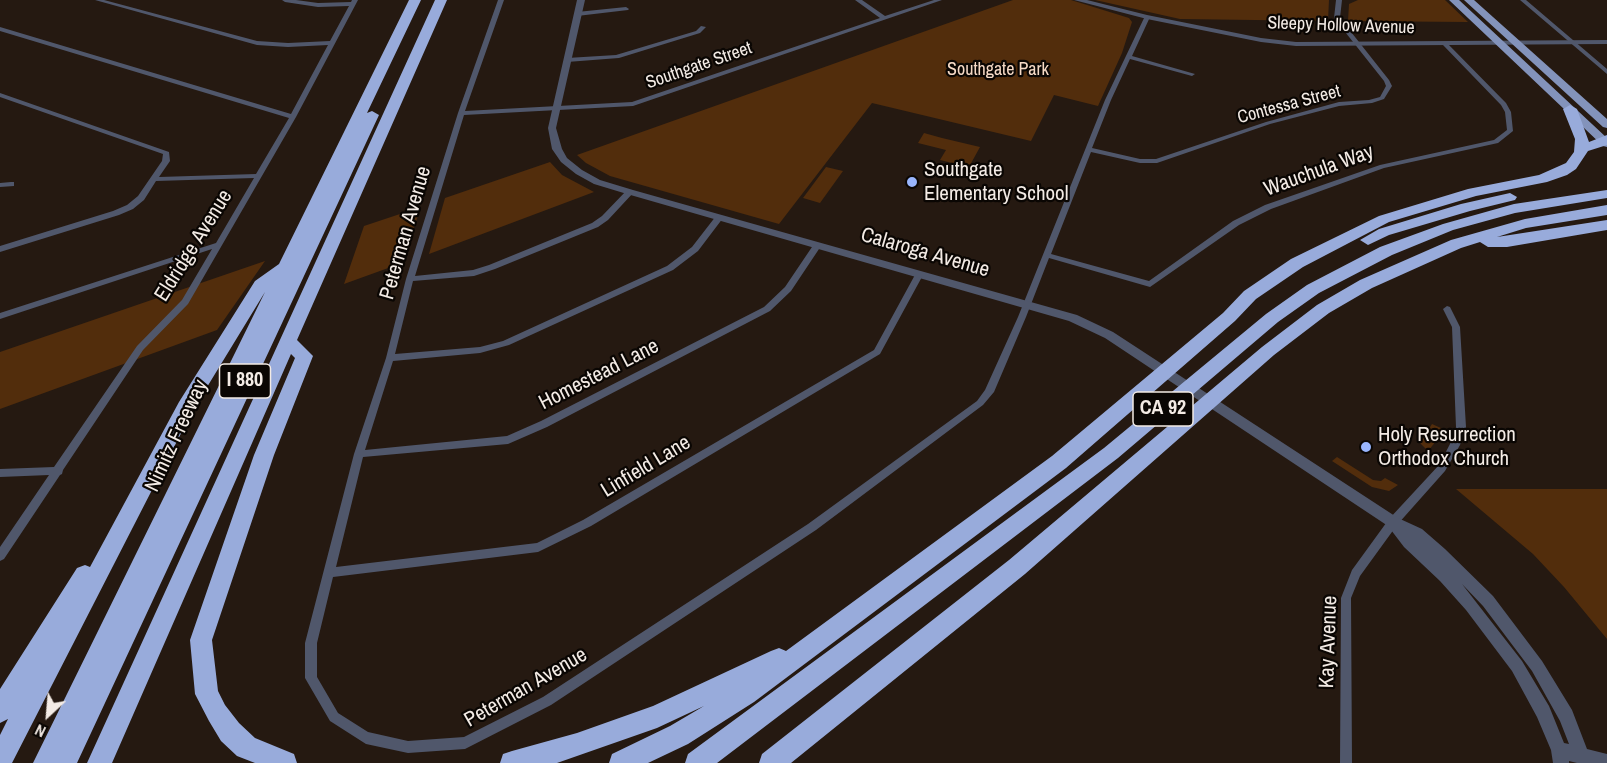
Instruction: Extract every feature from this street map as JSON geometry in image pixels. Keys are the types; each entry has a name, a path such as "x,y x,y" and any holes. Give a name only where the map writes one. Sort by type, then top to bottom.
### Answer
{"highway":[{"name":"Nimitz Freeway","path":"45,763 415,0"},
{"name":"I 880","path":"64,763 427,0"},
{"name":"I 880","path":"99,763 441,0"},
{"path":"621,763 680,735 746,694 1059,462 1229,317 1250,295 1298,263 1384,219 1473,192 1542,179 1562,172 1578,159 1582,148 1582,139 1570,109"},
{"path":"1582,148 1606,142"},
{"path":"1229,317 1308,271 1384,232 1466,207 1535,192 1607,182"},
{"name":"CA 92","path":"697,763 1111,453 1272,318 1313,289 1386,251 1448,227 1514,209 1607,194"},
{"name":"CA 92","path":"771,763 1017,567 1295,329 1323,309 1366,284 1456,244 1525,224 1607,210"},
{"path":"1456,244 1507,242 1607,225"},
{"path":"0,760 186,407 261,285 284,268"},
{"path":"285,763 246,747 230,732 217,713 207,694 201,662 201,640 264,455 304,356 289,343"},
{"path":"0,711 155,464"},
{"path":"512,763 577,745 657,716 813,643"}],"main road":[{"path":"1454,0 1606,142"},
{"path":"1469,0 1607,125"}],"street":[{"path":"98,0 257,43 288,45 332,43"},
{"path":"285,0 318,5 354,2"},
{"name":"Peterman Avenue","path":"501,0 460,113 410,279 390,358 358,454 311,643 311,678 334,717 366,738 408,747 465,743 547,701 812,527 980,403 989,392 1090,150 1108,100 1147,17"},
{"name":"Calaroga Avenue","path":"581,0 552,128 553,139 564,160 587,177 630,192 1073,318 1096,329 1143,357 1393,522 1417,533 1488,601 1537,666 1566,716 1584,760"},
{"path":"858,0 884,18"},
{"name":"Southgate Street","path":"460,113 633,105 939,0"},
{"name":"Sleepy Hollow Avenue","path":"1078,0 1147,17 1261,40 1296,44 1607,42"},
{"name":"Contessa Street","path":"1090,150 1140,161 1158,161 1278,120 1339,104 1382,98 1389,86 1337,18 1339,0"},
{"path":"1523,0 1607,72"},
{"name":"Eldridge Avenue","path":"0,556 140,348 185,302 293,117 354,2"},
{"path":"577,15 626,9"},
{"path":"567,60 617,57 698,32 703,27"},
{"path":"0,29 293,117"},
{"name":"Wauchula Way","path":"1047,255 1150,284 1236,223 1268,207 1382,166 1496,142 1510,131 1508,112 1504,104 1445,44"},
{"path":"1128,57 1192,74"},
{"path":"0,95 167,153 166,161 141,198 116,213 0,249"},
{"path":"154,179 258,176"},
{"path":"0,185 11,184"},
{"path":"410,279 474,273 492,267 595,225 630,192"},
{"path":"390,358 480,350 506,343 669,268 695,249 719,218"},
{"path":"0,316 220,244"},
{"name":"Homestead Lane","path":"358,454 508,440 544,424 767,309 788,289 817,246"},
{"name":"Linfield Lane","path":"328,573 538,547 587,523 877,352 919,275"},
{"name":"Kay Avenue","path":"1346,763 1346,598 1356,573 1393,522 1442,468 1455,445 1461,427 1456,327 1448,309"},
{"path":"0,472 59,471"},
{"name":"Calaroga Avenue","path":"1393,522 1409,543 1445,576 1471,605 1517,666 1543,712 1560,757"},
{"path":"1560,757 1607,762"}],"green space":[{"name":"Southgate Park","path":"1013,0 1071,0 1129,18 1132,22 1122,53 1098,106 1054,95 1031,141 872,103 779,224 610,176 586,163 577,155"},
{"path":"1095,0 1329,0 1328,21 1180,19"},
{"path":"1358,0 1445,0 1468,22 1348,21 1349,4"},
{"path":"924,133 980,147 969,167 940,160 946,150 918,143"},
{"path":"550,162 562,175 594,192 429,254 445,198"},
{"path":"826,167 843,171 820,203 803,198"},
{"path":"421,207 402,263 344,284 364,226"},
{"path":"265,261 217,330 0,409 0,352"},
{"path":"1432,424 1443,429 1428,451 1420,443"},
{"path":"1337,457 1373,480 1381,481 1385,478 1398,485 1389,491 1372,487 1332,461"},
{"path":"1456,489 1607,489 1607,639 1533,554"}],"place":[{"name":"Southgate Elementary School","path":"912,182"},
{"name":"Holy Resurrection Orthodox Church","path":"1366,447"}]}
